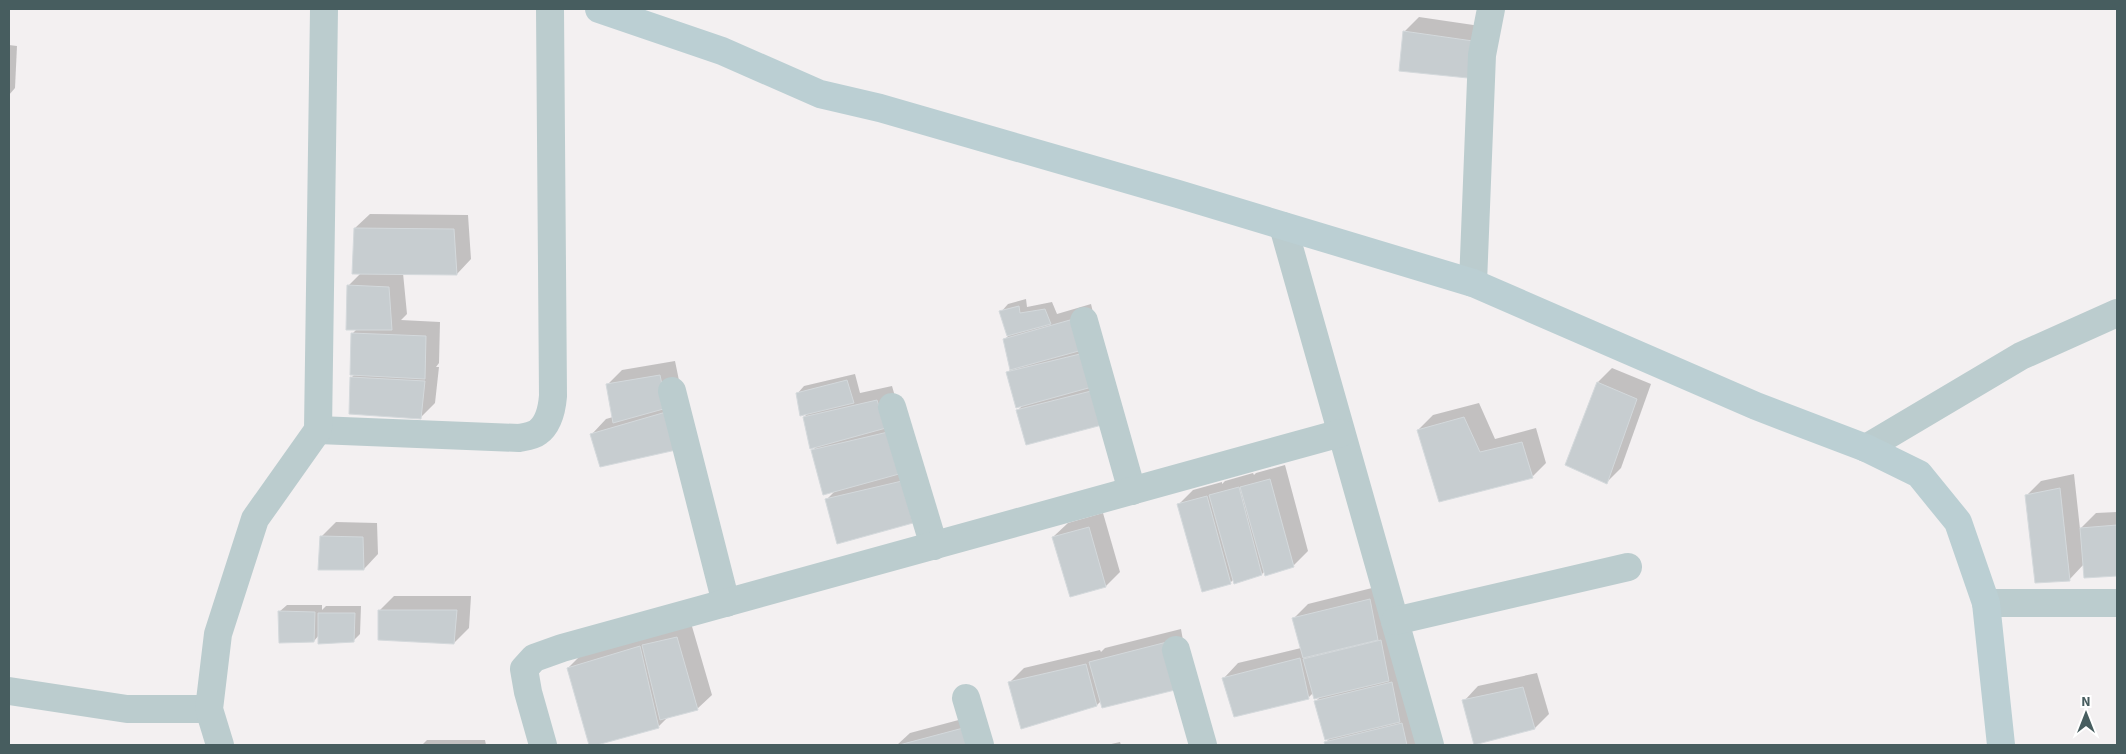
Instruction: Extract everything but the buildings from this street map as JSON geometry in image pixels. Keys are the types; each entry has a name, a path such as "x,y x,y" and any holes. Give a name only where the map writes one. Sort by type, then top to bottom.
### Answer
{"street":[{"path":"220,745 209,709 218,634 255,519 318,430 324,9"},
{"path":"318,430 519,438 538,432 546,421 552,408 553,396 550,9"},
{"path":"599,9 722,51 820,94 880,108 1473,283 1756,406 1866,448 1919,474 1958,522 1986,603 2001,745"},
{"path":"1473,283 1482,56 1491,9"},
{"path":"1283,226 1430,745"},
{"path":"1866,448 2021,356 2117,313"},
{"path":"1084,320 1132,491"},
{"path":"672,391 726,603"},
{"path":"892,407 934,546"},
{"path":"543,745 528,692 524,669 534,658 1341,433"},
{"path":"1395,621 1628,567"},
{"path":"1986,603 2117,603"},
{"path":"1176,650 1203,745"},
{"path":"9,691 127,709 209,709"},
{"path":"966,698 980,745"}]}
